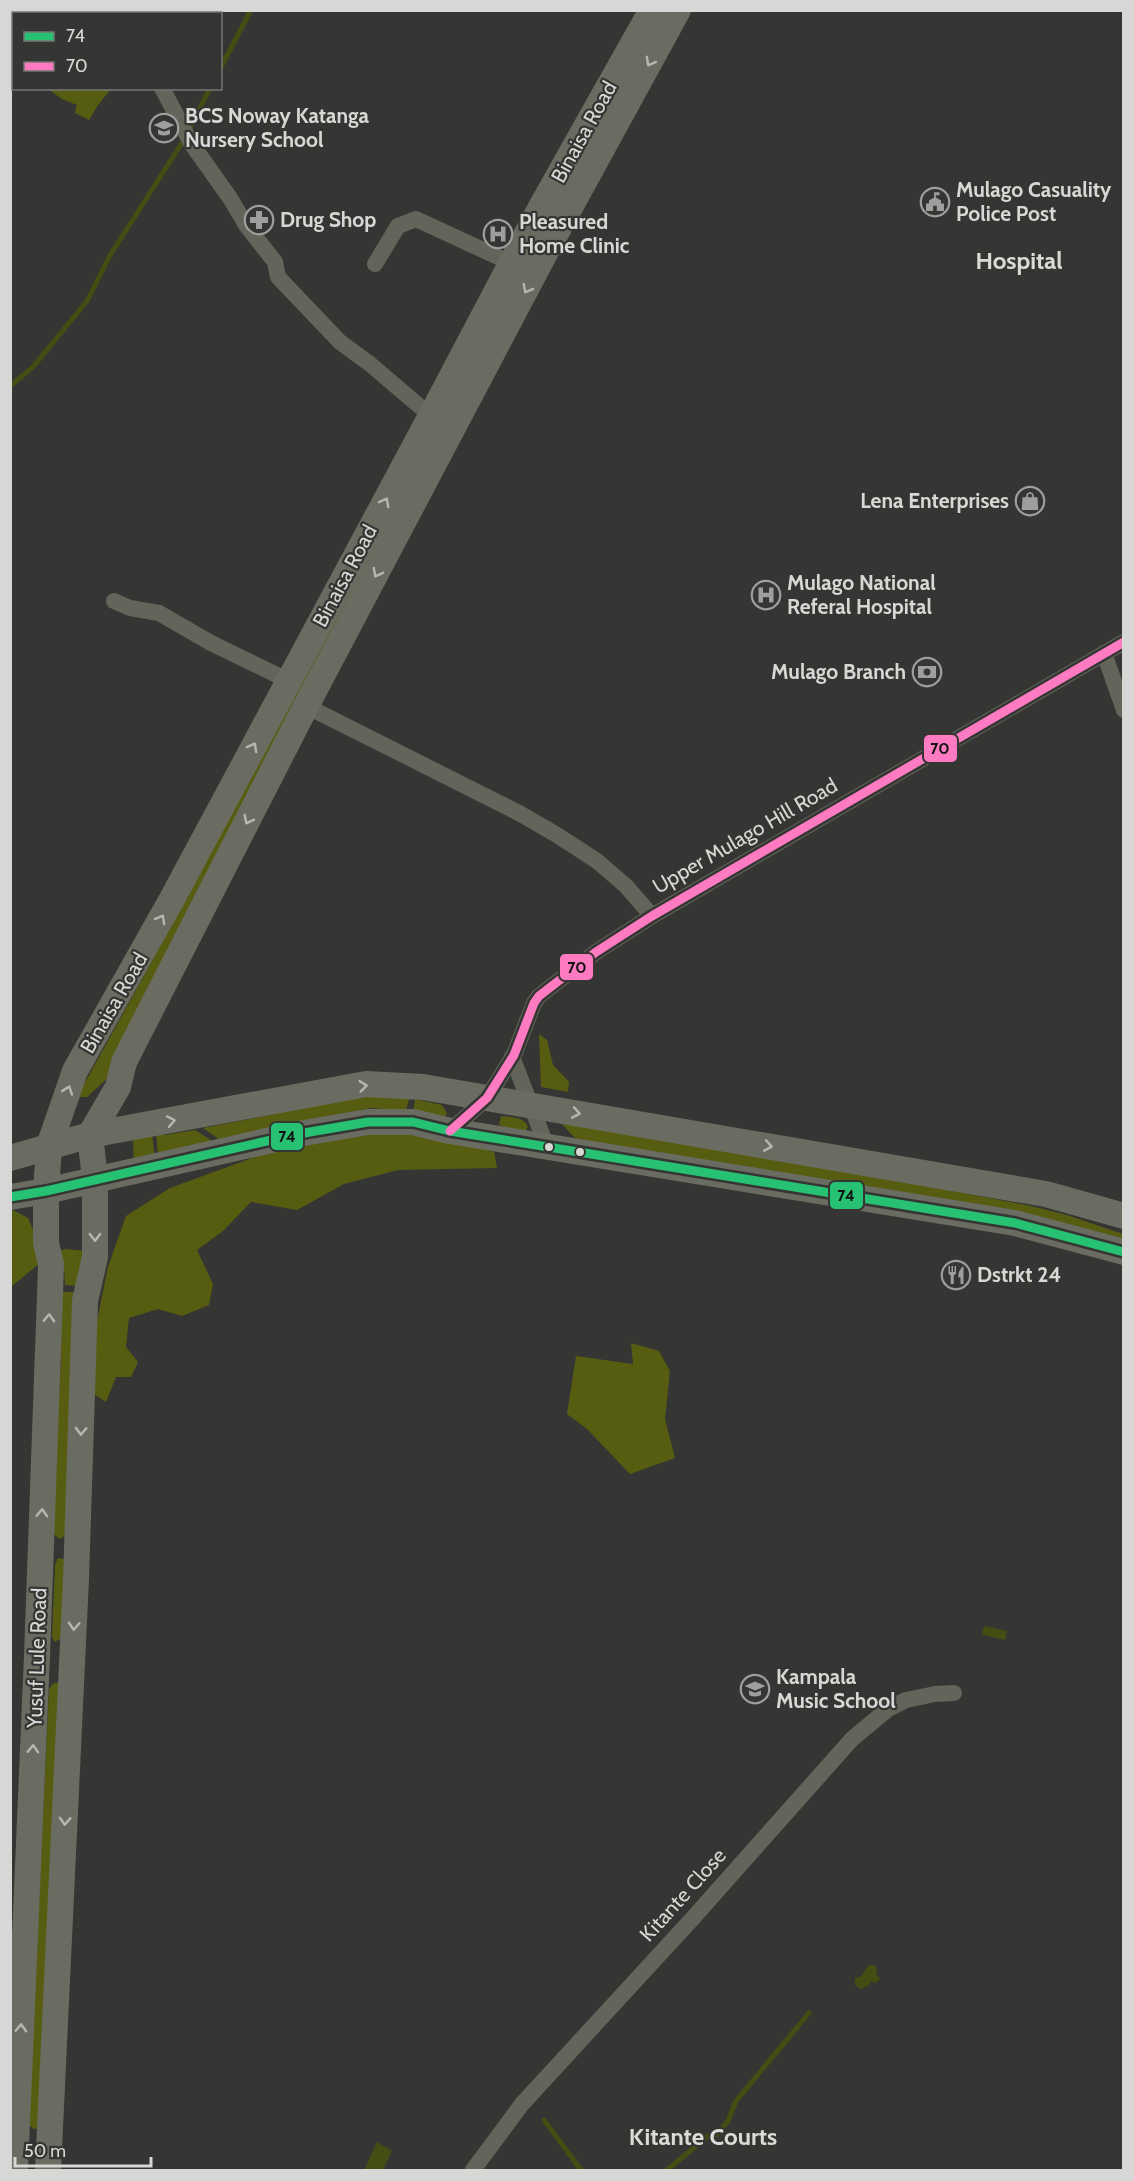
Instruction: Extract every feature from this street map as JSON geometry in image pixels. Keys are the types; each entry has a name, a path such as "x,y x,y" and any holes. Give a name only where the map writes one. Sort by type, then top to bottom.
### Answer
{"main road":[{"name":"Binaisa Road","path":"49,1146 75,1071 153,933 511,263 652,10"},
{"name":"Binaisa Road","path":"90,1136 118,1087 124,1062 306,706 544,255 678,10"},
{"path":"10,1158 90,1136 366,1084 423,1087 1017,1188 1124,1216"},
{"path":"10,1197 46,1191 298,1134 368,1122 413,1122 450,1131 1015,1223 1124,1252"},
{"name":"Yusuf Lule Road","path":"48,2170 73,1661 85,1301 95,1257 94,1179 90,1136"},
{"name":"Yusuf Lule Road","path":"15,2170 51,1264 46,1243 49,1146"},
{"path":"1015,1223 1017,1188"},
{"path":"41,1547 76,1551"},
{"path":"37,1656 73,1661"},
{"path":"17,2140 51,2138"}],"street":[{"path":"163,90 191,143 246,225 276,262 278,278 340,342 370,364 431,416"},
{"path":"375,264 398,226 416,219 511,263"},
{"path":"114,601 130,608 159,613 211,644 245,658 288,681"},
{"name":"Upper Mulago Hill Road","path":"450,1131 487,1098 512,1057 539,996 596,952 652,916 1124,642"},
{"path":"1104,653 1124,710"},
{"path":"306,706 519,813 557,835 597,861 619,879 652,916"},
{"path":"512,1057 547,1147"},
{"name":"Kitante Close","path":"473,2170 522,2104 852,1739 888,1709 906,1700 954,1693"}],"shaded area":[{"path":"49,90 110,90 89,120 75,113 77,105 62,99"},
{"path":"600,121 110,1076 87,1097 77,1097 162,943"},
{"path":"539,1034 547,1040 553,1065 569,1082 568,1092 541,1087"},
{"path":"377,1094 410,1095 406,1111 371,1108 220,1140 203,1128"},
{"path":"415,1099 442,1105 447,1113 445,1118 413,1114"},
{"path":"501,1116 521,1119 528,1127 526,1130 518,1131 499,1125"},
{"path":"558,1120 822,1166 1031,1206 1067,1215 1123,1234 1123,1246 577,1140"},
{"path":"195,1130 214,1142 158,1156 156,1133 165,1135"},
{"path":"372,1131 426,1131 494,1152 497,1168 398,1170 344,1184 297,1210 251,1202 223,1231 197,1250 213,1284 209,1305 182,1316 158,1309 129,1318 126,1347 138,1362 131,1377 116,1377 106,1402 91,1392 93,1340 108,1267 126,1216 170,1188 260,1155"},
{"path":"152,1134 155,1158 134,1170 133,1137"},
{"path":"11,1209 28,1218 37,1239 41,1262 11,1287"},
{"path":"65,1249 85,1251 77,1286 65,1285 60,1251"},
{"path":"61,1292 75,1292 66,1535 60,1539 52,1533 61,1359"},
{"path":"631,1343 659,1351 670,1371 665,1419 675,1458 630,1474 587,1429 567,1414 576,1356 633,1364"},
{"path":"58,1558 64,1559 63,1637 55,1642 52,1637 55,1565"},
{"path":"984,1626 1007,1631 1005,1640 982,1635"},
{"path":"54,1683 59,1683 39,2128 34,2129 30,2126 29,2120 49,1689"},
{"path":"871,1965 876,1966 877,1975 880,1978 875,1983 870,1981 870,1985 860,1989 855,1984 855,1978 861,1976"},
{"path":"377,2142 392,2151 383,2170 364,2170"}],"waterway":[{"path":"222,65 251,10"},
{"path":"189,130 209,90"},
{"path":"10,386 33,367 87,301 109,257 185,138"},
{"path":"667,2170 708,2136 716,2135 728,2121 736,2101 809,2013"},
{"path":"544,2120 581,2170"}],"transit line":[{"name":"70","path":"450,1131 487,1098 514,1055 534,1003 539,996 596,952 652,916 1124,642"},
{"name":"74","path":"10,1197 46,1191 298,1134 368,1122 413,1122 450,1131 1015,1223 1124,1252"}],"place":[{"name":"BCS Noway Katanga Nursery School","path":"164,128"},
{"name":"Mulago Casuality Police Post","path":"935,202"},
{"name":"Drug Shop","path":"259,220"},
{"name":"Pleasured Home Clinic","path":"498,234"},
{"name":"Lena Enterprises","path":"1030,501"},
{"name":"Mulago National Referal Hospital","path":"766,595"},
{"name":"Mulago Branch","path":"927,672"},
{"name":"Dstrkt 24","path":"956,1275"},
{"name":"Kampala Music School","path":"755,1689"}],"district":[{"name":"Hospital","path":"1019,261"},
{"name":"Kitante Courts","path":"703,2137"}]}
